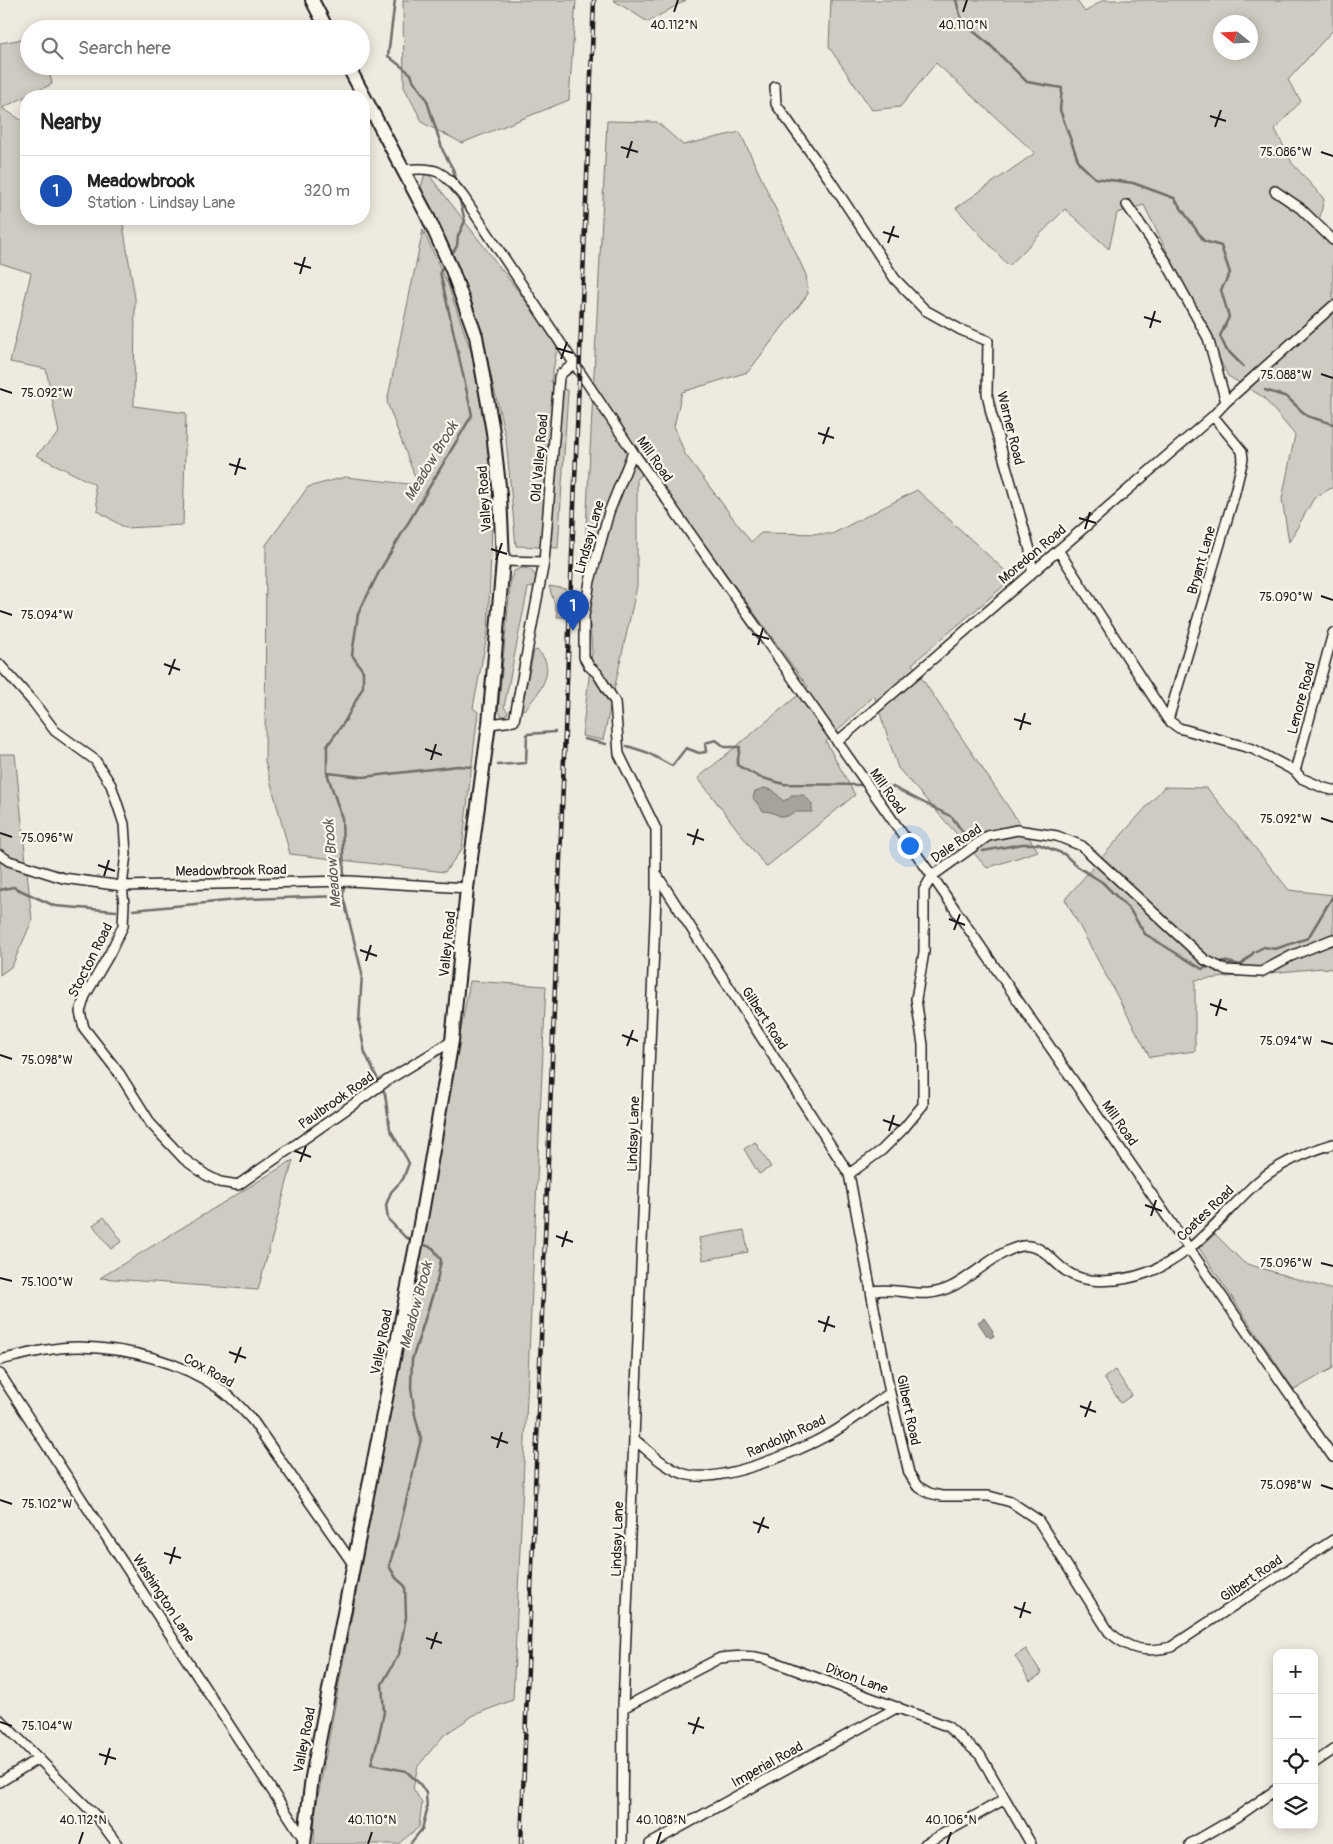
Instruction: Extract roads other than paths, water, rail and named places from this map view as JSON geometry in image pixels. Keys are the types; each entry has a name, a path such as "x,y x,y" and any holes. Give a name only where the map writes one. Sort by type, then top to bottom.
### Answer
{"main road":[{"path":"312,0 323,20"},
{"name":"Valley Road","path":"353,75 361,90"},
{"name":"Valley Road","path":"303,1841 312,1777 419,1230 452,1042 467,888 489,724 503,562 500,495 493,432 476,336 443,249 370,107"}],"street":[{"name":"Warner Road","path":"775,87 776,104 830,180 895,279 925,310 961,330 988,341 987,393 1030,550 1032,571"},
{"name":"Mill Road","path":"404,170 423,168 441,173 447,176 464,196 633,452 932,876 1333,1457"},
{"path":"1275,191 1300,208 1333,240"},
{"path":"1127,205 1165,260 1208,338 1226,402"},
{"name":"Moredon Road","path":"837,742 1213,416 1226,402 1333,306"},
{"name":"Old Valley Road","path":"489,724 514,721 544,562 558,381 562,373 575,363"},
{"name":"Bryant Lane","path":"1168,720 1234,496 1243,459 1242,451 1213,416"},
{"name":"Lindsay Lane","path":"622,1844 623,1708 656,874 656,829 619,754 615,727 615,702 597,673 589,666 584,657 584,616 590,581 608,512 633,452"},
{"path":"1058,550 1168,720 1179,728 1253,749 1295,771 1301,778 1333,790"},
{"path":"503,562 544,562"},
{"name":"Lenore Road","path":"1295,771 1333,633"},
{"name":"Stocton Road","path":"0,665 55,730 95,760 111,786 124,824 126,854 122,886 124,904 123,926 85,996 80,1012 84,1028 118,1073 151,1124 184,1158 206,1175 220,1182 238,1185"},
{"name":"Dale Road","path":"849,1174 882,1150 904,1128 923,1104 923,1045 916,1000 924,952 924,890 932,876 988,836 1017,830 1057,836 1082,846 1205,960 1226,970 1261,972 1291,956 1333,939"},
{"name":"Meadowbrook Road","path":"0,854 9,861 63,878 122,886 348,881 467,888"},
{"name":"Gilbert Road","path":"656,874 849,1174 890,1392 909,1473 917,1486 929,1493 942,1496 989,1496 1010,1502 1038,1520 1109,1632 1119,1640 1139,1650 1154,1651 1171,1647 1333,1540"},
{"name":"Paulbrook Road","path":"238,1185 388,1080 452,1042"},
{"name":"Coates Road","path":"872,1291 890,1290 918,1294 940,1292 963,1281 1007,1252 1024,1246 1039,1249 1073,1276 1083,1279 1127,1278 1148,1273 1190,1248 1266,1175 1294,1159 1333,1144"},
{"name":"Cox Road","path":"0,1360 56,1349 79,1348 121,1351 164,1362 220,1389 237,1402 253,1421 353,1564"},
{"name":"Washington Lane","path":"0,1374 303,1841"},
{"name":"Randolph Road","path":"634,1439 668,1466 689,1475 713,1475 771,1460 830,1434 890,1392"},
{"name":"Dixon Lane","path":"623,1708 720,1658 754,1656 947,1726 980,1755 1031,1844"},
{"name":"Imperial Road","path":"650,1844 898,1707"},
{"path":"0,1720 97,1817 117,1844"},
{"path":"1318,1760 1333,1750"},
{"path":"0,1782 39,1758"},
{"path":"1190,1844 1237,1817 1273,1792"},
{"path":"925,1844 1005,1799"}],"waterway":[{"name":"Meadow Brook","path":"395,0 388,56 411,74 426,98 443,151 453,169 457,184"},
{"path":"956,0 962,22 989,44 1027,82 1062,88 1060,110 1079,163 1095,178 1133,183 1174,198 1204,241 1221,246 1230,273 1221,290 1229,317 1220,336 1226,349 1243,366"},
{"name":"Meadow Brook","path":"450,257 457,246 458,236 465,221 459,197"},
{"name":"Meadow Brook","path":"344,878 342,818 327,773 327,746 345,721 363,687 363,671 352,655 358,614 379,572 472,415 440,272 445,264"},
{"path":"1265,390 1287,397 1307,416 1333,424"},
{"path":"498,765 526,763 527,734 555,732"},
{"path":"584,739 606,744"},
{"path":"627,746 646,752 672,766 686,748 699,753 706,752 705,743 716,740 725,747 740,747 737,765 759,777 784,784 864,785"},
{"path":"327,773 363,777 458,766 472,767"},
{"path":"872,785 893,787 952,817 967,838"},
{"path":"983,851 1022,844 1038,844 1064,854 1078,867 1102,882 1130,910 1145,934 1202,969 1210,966"},
{"name":"Meadow Brook","path":"344,884 343,896 362,973 359,1023 365,1053 385,1094 390,1129 409,1163 403,1179 391,1192 386,1205 388,1219 405,1237 412,1240"},
{"path":"0,890 13,887 55,906 116,911"},
{"path":"133,910 247,899 343,896"},
{"path":"1218,964 1223,961 1241,965 1254,952 1264,947 1275,949 1308,938 1333,896"},
{"name":"Meadow Brook","path":"410,1844 422,1829 427,1810 426,1793 420,1784 406,1771 371,1764 384,1712 382,1684 399,1654 406,1617 405,1586 396,1578 389,1566 421,1439 411,1388 412,1360 437,1281 441,1260 433,1248 419,1243"}],"railway":[{"path":"521,1844 594,0"}],"place":[{"name":"Meadowbrook","path":"573,631"}]}
